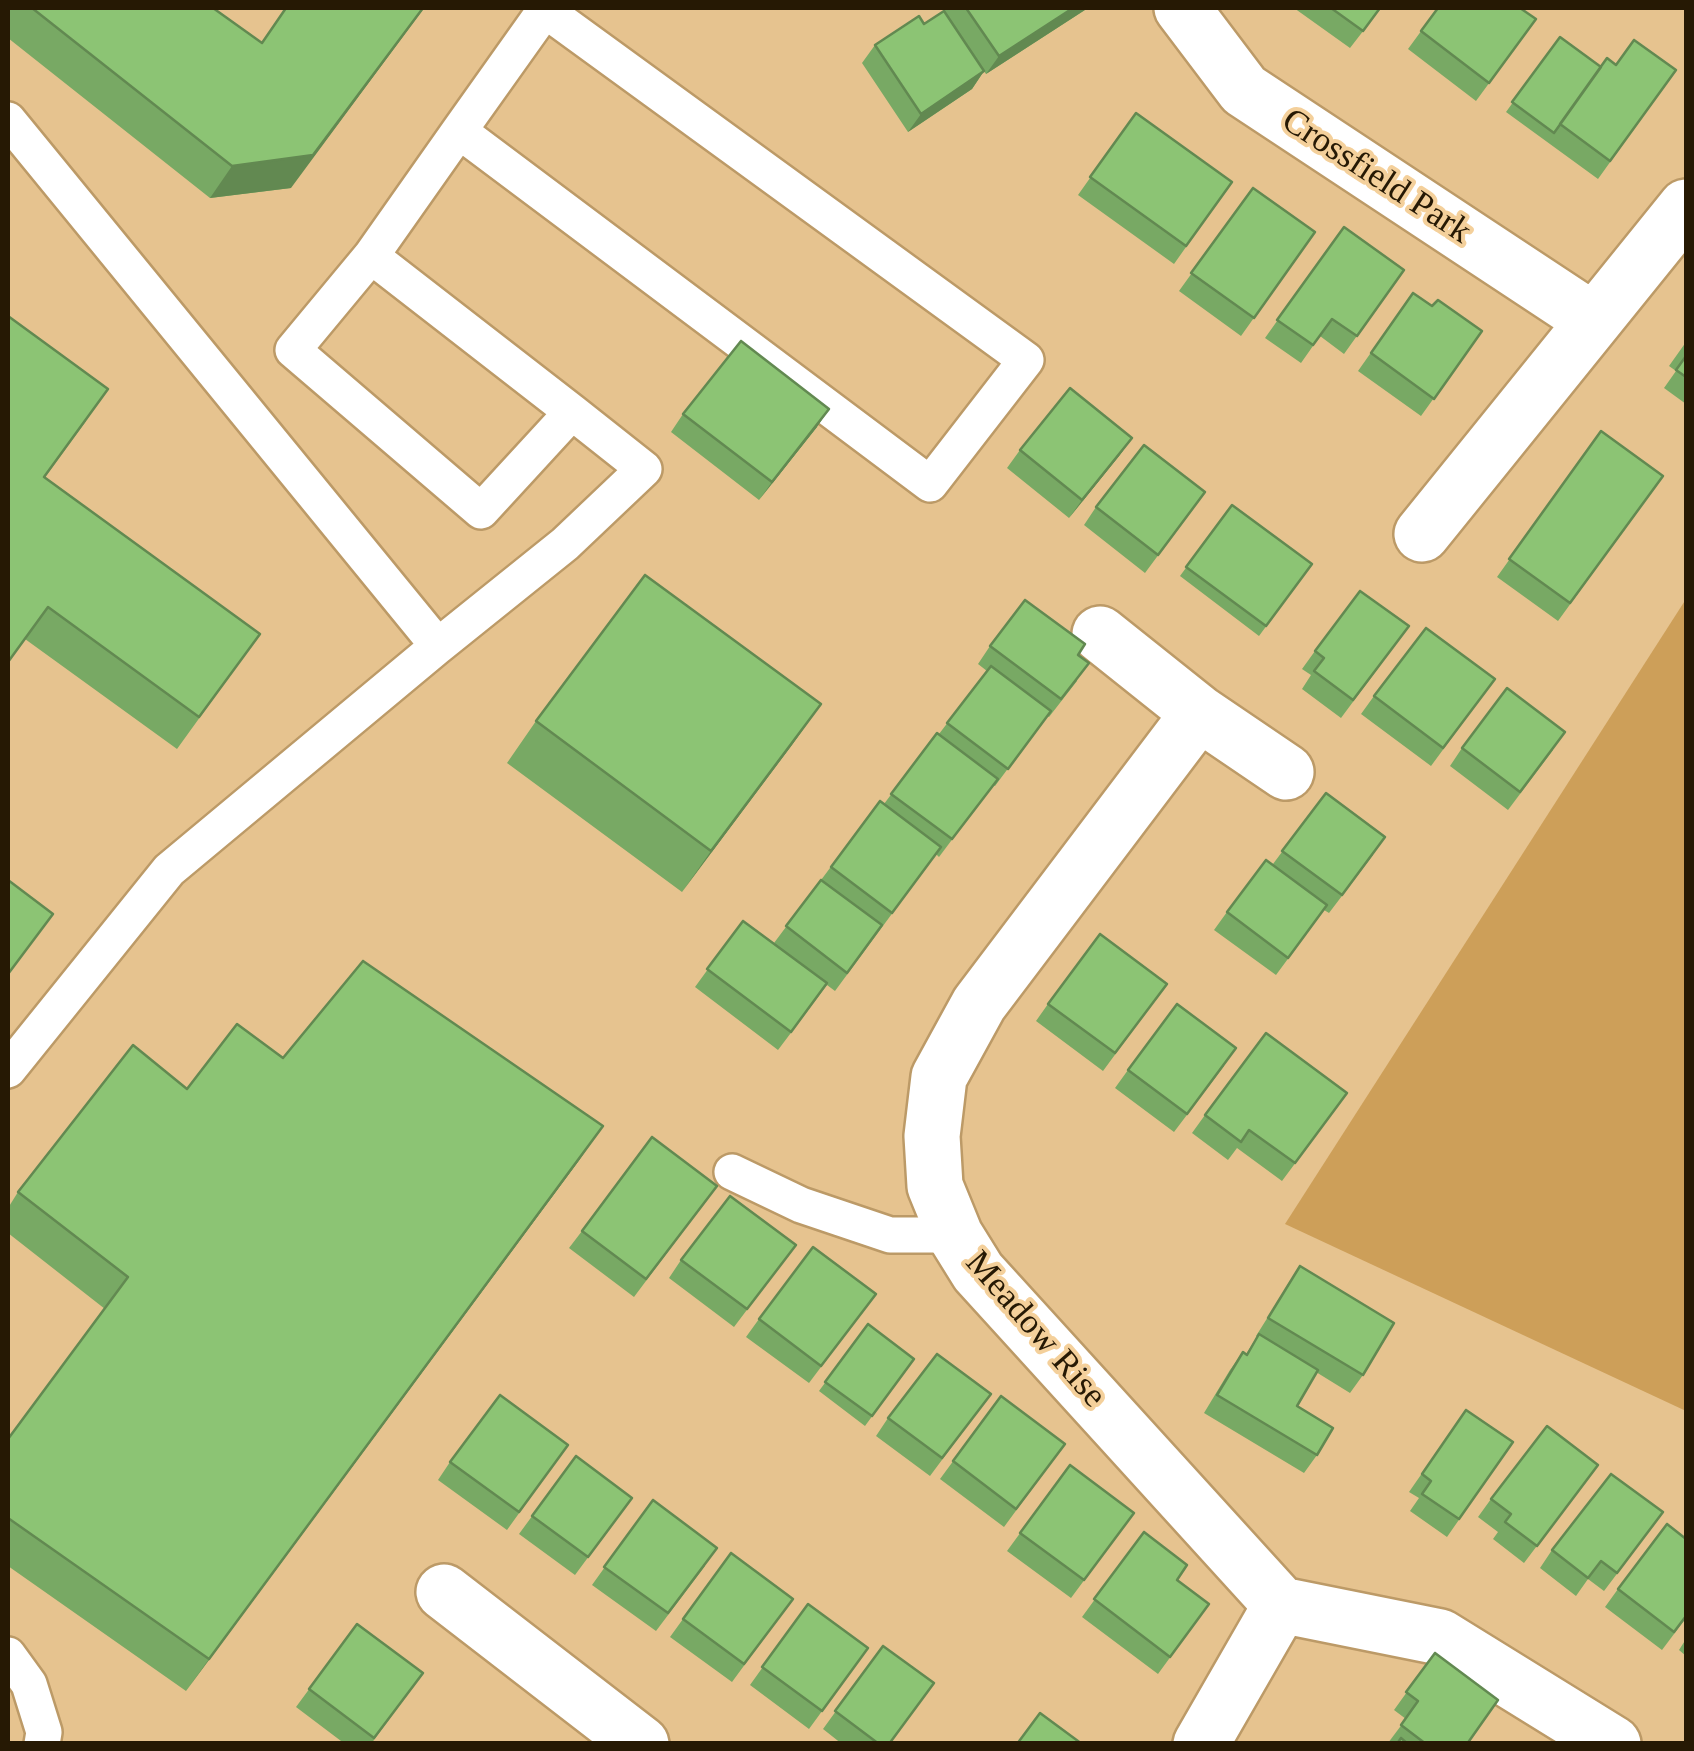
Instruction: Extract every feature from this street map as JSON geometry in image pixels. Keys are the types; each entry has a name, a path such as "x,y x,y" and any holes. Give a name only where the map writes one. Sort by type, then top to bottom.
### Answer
{"street":[{"name":"Crossfield Park","path":"1182,8 1244,90 1594,322"},
{"path":"1422,534 1686,207"},
{"path":"1100,634 1199,713 1286,772"},
{"name":"Meadow Rise","path":"1199,713 979,1004 939,1077 932,1136 935,1186 956,1236 978,1272 1281,1606"},
{"path":"444,1592 641,1744"},
{"path":"1201,1744 1281,1606 1440,1637 1613,1744"}],"lane":[{"path":"459,131 930,484 1026,360 544,10 371,256 293,350 481,511 572,412"},
{"path":"8,120 438,646"},
{"path":"8,1070 169,870 565,544 644,468 371,256"},
{"path":"732,1172 801,1206 890,1236 956,1236"},
{"path":"8,1655 29,1684 44,1732 42,1744"}],"shaded area":[{"path":"1686,599 1686,1411 1285,1224"}],"building":[{"path":"32,8 213,8 262,43 286,8 423,8 313,155 232,166"},
{"path":"966,8 1073,8 999,56"},
{"path":"1331,8 1380,8 1363,31"},
{"path":"1438,8 1520,8 1536,19 1489,83 1421,31"},
{"path":"944,11 984,71 921,114 875,45 919,16 924,24"},
{"path":"1560,37 1601,67 1554,133 1512,102"},
{"path":"1634,40 1676,70 1610,161 1560,124 1607,58 1616,65"},
{"path":"1136,113 1232,182 1186,246 1090,177"},
{"path":"1253,188 1315,232 1254,318 1191,273"},
{"path":"1344,227 1404,270 1357,336 1332,319 1313,345 1277,320"},
{"path":"1413,293 1432,306 1438,300 1482,331 1434,399 1371,353"},
{"path":"8,316 108,389 44,477 260,634 199,717 48,607 8,662"},
{"path":"741,341 829,409 772,482 683,414"},
{"path":"1686,356 1686,377 1676,370"},
{"path":"1070,388 1132,438 1082,500 1020,450"},
{"path":"1601,431 1663,476 1570,603 1509,559"},
{"path":"1144,445 1205,492 1158,555 1096,507"},
{"path":"1232,505 1312,564 1266,626 1186,567"},
{"path":"645,575 821,704 711,851 536,721"},
{"path":"1360,591 1409,626 1353,700 1314,671 1324,658 1315,651"},
{"path":"1025,600 1085,644 1078,655 1089,663 1061,699 990,646"},
{"path":"1426,628 1495,679 1443,748 1374,696"},
{"path":"991,666 1051,711 1008,769 947,723"},
{"path":"1507,688 1565,732 1520,792 1462,748"},
{"path":"937,733 998,779 952,839 891,794"},
{"path":"1326,793 1385,837 1342,895 1282,851"},
{"path":"880,801 941,847 892,913 831,867"},
{"path":"1266,860 1327,905 1288,958 1227,912"},
{"path":"8,880 53,914 8,974"},
{"path":"821,880 882,925 847,973 786,926"},
{"path":"743,921 827,983 791,1032 707,969"},
{"path":"1100,934 1167,984 1115,1053 1048,1004"},
{"path":"363,961 603,1126 209,1659 8,1518 8,1439 128,1277 18,1192 133,1045 187,1089 237,1024 283,1058"},
{"path":"1177,1004 1236,1048 1187,1114 1128,1070"},
{"path":"1266,1033 1347,1093 1295,1163 1249,1130 1241,1142 1205,1115"},
{"path":"652,1137 717,1186 646,1279 582,1231"},
{"path":"730,1196 796,1245 747,1309 681,1260"},
{"path":"813,1247 876,1294 821,1366 759,1319"},
{"path":"1300,1266 1394,1323 1363,1375 1268,1318"},
{"path":"868,1324 914,1359 872,1416 825,1382"},
{"path":"1259,1334 1318,1370 1297,1406 1333,1428 1317,1455 1217,1395"},
{"path":"937,1354 991,1394 942,1458 888,1418"},
{"path":"500,1395 568,1445 519,1512 450,1462"},
{"path":"1001,1396 1065,1444 1016,1509 953,1461"},
{"path":"1466,1410 1513,1442 1459,1519 1422,1494 1431,1481 1422,1474"},
{"path":"1547,1426 1598,1465 1537,1546 1505,1522 1511,1514 1491,1499"},
{"path":"576,1456 632,1498 588,1557 532,1516"},
{"path":"1070,1465 1134,1513 1084,1580 1020,1533"},
{"path":"1611,1474 1663,1512 1617,1573 1601,1561 1588,1578 1552,1550"},
{"path":"653,1500 717,1548 668,1613 604,1567"},
{"path":"1667,1524 1686,1539 1686,1616 1674,1632 1618,1589"},
{"path":"1144,1532 1187,1565 1177,1580 1209,1604 1170,1657 1094,1599"},
{"path":"731,1553 793,1599 744,1664 683,1619"},
{"path":"808,1604 868,1648 822,1711 762,1667"},
{"path":"357,1624 423,1673 374,1738 309,1689"},
{"path":"883,1646 934,1683 889,1744 879,1744 835,1711"},
{"path":"1435,1653 1498,1700 1467,1744 1426,1744 1401,1725 1418,1701 1406,1692"},
{"path":"1040,1713 1082,1744 1017,1744"}]}
